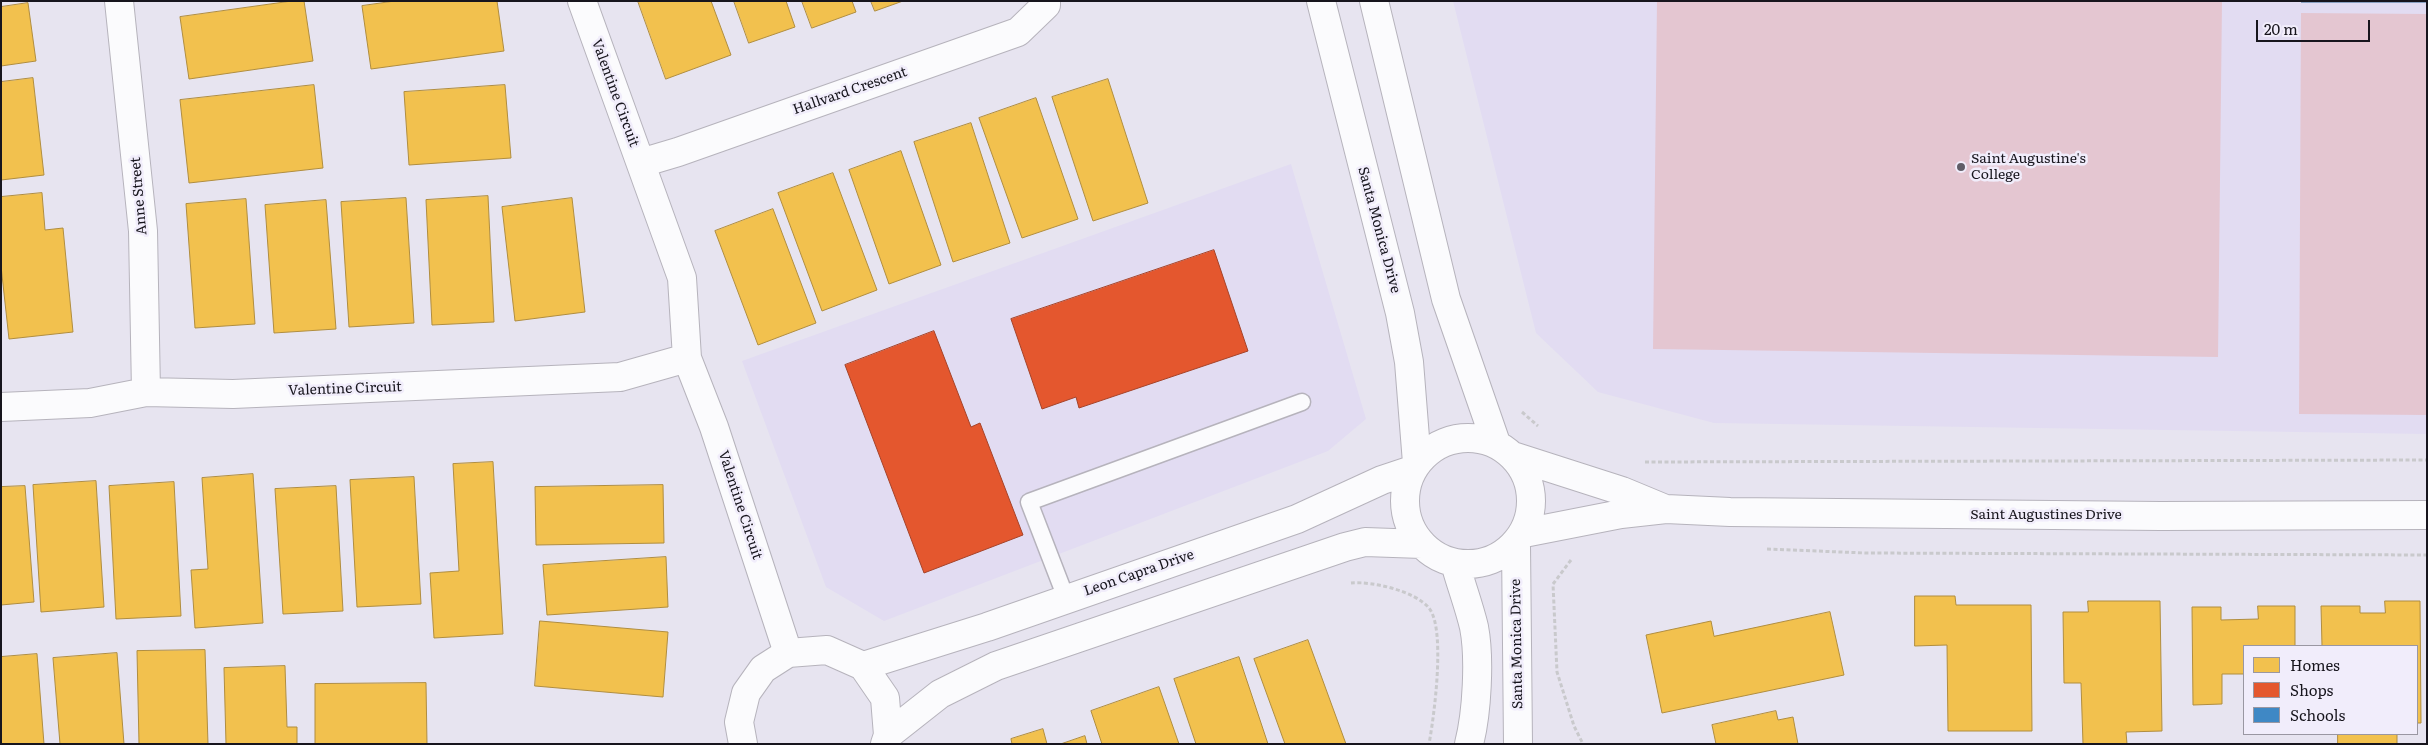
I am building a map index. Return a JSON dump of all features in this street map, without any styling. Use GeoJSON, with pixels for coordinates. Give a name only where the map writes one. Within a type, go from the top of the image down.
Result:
{"type":"FeatureCollection","features":[{"type":"Feature","properties":{"kind":"street","name":"Anne Street"},"geometry":{"type":"LineString","coordinates":[[119,1],[143,230],[146,392]]}},
{"type":"Feature","properties":{"kind":"street","name":"Valentine Circuit"},"geometry":{"type":"LineString","coordinates":[[582,1],[682,278],[687,358],[714,427],[788,653]]}},
{"type":"Feature","properties":{"kind":"street","name":"Hallvard Crescent"},"geometry":{"type":"LineString","coordinates":[[641,162],[678,152],[1018,32],[1046,5],[1046,1]]}},
{"type":"Feature","properties":{"kind":"street","name":"Santa Monica Drive"},"geometry":{"type":"LineString","coordinates":[[1321,1],[1400,313],[1409,362],[1415,466]]}},
{"type":"Feature","properties":{"kind":"street"},"geometry":{"type":"LineString","coordinates":[[1374,1],[1446,299],[1505,450],[1526,474],[1532,494],[1531,511],[1520,539],[1494,559],[1475,564],[1455,563],[1437,557],[1422,544],[1410,528],[1405,509],[1406,488],[1415,466],[1432,448],[1453,439],[1474,437],[1505,450]]}},
{"type":"Feature","properties":{"kind":"street","name":"Valentine Circuit"},"geometry":{"type":"LineString","coordinates":[[1,407],[90,403],[146,392],[233,394],[620,377],[687,358]]}},
{"type":"Feature","properties":{"kind":"street","name":"Saint Augustines Drive"},"geometry":{"type":"LineString","coordinates":[[1505,450],[1622,491],[1666,509]]}},
{"type":"Feature","properties":{"kind":"street","name":"Leon Capra Drive"},"geometry":{"type":"LineString","coordinates":[[862,666],[979,630],[1066,598],[1297,519],[1415,466]]}},
{"type":"Feature","properties":{"kind":"street","name":"Saint Augustines Drive"},"geometry":{"type":"LineString","coordinates":[[1520,539],[1621,514],[1666,509],[1730,512],[2152,516],[2427,515]]}},
{"type":"Feature","properties":{"kind":"street","name":"Santa Monica Drive"},"geometry":{"type":"LineString","coordinates":[[1518,744],[1520,539]]}},
{"type":"Feature","properties":{"kind":"street"},"geometry":{"type":"LineString","coordinates":[[886,740],[940,694],[996,666],[1345,547],[1365,542],[1388,541],[1422,544]]}},
{"type":"Feature","properties":{"kind":"street"},"geometry":{"type":"LineString","coordinates":[[1455,563],[1474,629],[1476,680],[1473,727],[1469,744]]}},
{"type":"Feature","properties":{"kind":"street"},"geometry":{"type":"LineString","coordinates":[[743,744],[739,722],[746,693],[763,669],[788,653],[827,650],[862,666],[885,698],[886,740]]}},
{"type":"Feature","properties":{"kind":"lane"},"geometry":{"type":"LineString","coordinates":[[1066,598],[1030,502],[1302,402]]}},
{"type":"Feature","properties":{"kind":"path"},"geometry":{"type":"LineString","coordinates":[[1517,408],[1540,427]]}},
{"type":"Feature","properties":{"kind":"path"},"geometry":{"type":"LineString","coordinates":[[1640,462],[2427,460]]}},
{"type":"Feature","properties":{"kind":"path"},"geometry":{"type":"LineString","coordinates":[[1758,548],[1865,553],[2427,555]]}},
{"type":"Feature","properties":{"kind":"path"},"geometry":{"type":"LineString","coordinates":[[1573,557],[1565,565],[1554,584],[1554,631],[1557,672],[1574,726],[1583,744]]}},
{"type":"Feature","properties":{"kind":"path"},"geometry":{"type":"LineString","coordinates":[[1348,584],[1356,582],[1389,587],[1415,597],[1430,609],[1436,628],[1439,653],[1429,744]]}},
{"type":"Feature","properties":{"kind":"shaded area","name":"Saint Augustine's College"},"geometry":{"type":"Polygon","coordinates":[[[1453,1],[2427,1],[2427,434],[1714,423],[1598,392],[1536,333],[1453,1]]]}},
{"type":"Feature","properties":{"kind":"shaded area"},"geometry":{"type":"Polygon","coordinates":[[[1657,1],[2222,1],[2218,357],[1653,349],[1657,1]]]}},
{"type":"Feature","properties":{"kind":"shaded area"},"geometry":{"type":"Polygon","coordinates":[[[2301,13],[2427,14],[2427,415],[2299,414],[2301,13]]]}},
{"type":"Feature","properties":{"kind":"shaded area"},"geometry":{"type":"Polygon","coordinates":[[[1291,164],[1366,419],[1328,451],[884,621],[826,587],[742,361],[1291,164]]]}},
{"type":"Feature","properties":{"kind":"building: Homes"},"geometry":{"type":"Polygon","coordinates":[[[292,1],[304,1],[313,61],[189,79],[180,17],[292,1]]]}},
{"type":"Feature","properties":{"kind":"building: Homes"},"geometry":{"type":"Polygon","coordinates":[[[395,1],[497,1],[504,51],[371,69],[362,6],[395,1]]]}},
{"type":"Feature","properties":{"kind":"building: Homes"},"geometry":{"type":"Polygon","coordinates":[[[638,1],[711,1],[731,55],[666,79],[638,1]]]}},
{"type":"Feature","properties":{"kind":"building: Homes"},"geometry":{"type":"Polygon","coordinates":[[[734,1],[786,1],[795,27],[749,43],[734,1]]]}},
{"type":"Feature","properties":{"kind":"building: Homes"},"geometry":{"type":"Polygon","coordinates":[[[802,1],[852,1],[856,12],[812,28],[802,1]]]}},
{"type":"Feature","properties":{"kind":"building: Homes"},"geometry":{"type":"Polygon","coordinates":[[[871,1],[903,1],[875,11],[871,1]]]}},
{"type":"Feature","properties":{"kind":"building: Homes"},"geometry":{"type":"Polygon","coordinates":[[[28,3],[36,61],[1,66],[1,7],[28,3]]]}},
{"type":"Feature","properties":{"kind":"building: Homes"},"geometry":{"type":"Polygon","coordinates":[[[33,78],[44,175],[1,180],[1,82],[33,78]]]}},
{"type":"Feature","properties":{"kind":"building: Homes"},"geometry":{"type":"Polygon","coordinates":[[[1108,79],[1148,203],[1093,221],[1052,97],[1108,79]]]}},
{"type":"Feature","properties":{"kind":"building: Homes"},"geometry":{"type":"Polygon","coordinates":[[[314,85],[323,168],[189,183],[180,100],[314,85]]]}},
{"type":"Feature","properties":{"kind":"building: Homes"},"geometry":{"type":"Polygon","coordinates":[[[505,85],[511,158],[409,165],[404,92],[505,85]]]}},
{"type":"Feature","properties":{"kind":"building: Homes"},"geometry":{"type":"Polygon","coordinates":[[[1036,98],[1078,219],[1022,238],[979,118],[1036,98]]]}},
{"type":"Feature","properties":{"kind":"building: Homes"},"geometry":{"type":"Polygon","coordinates":[[[971,123],[1010,243],[953,262],[914,142],[971,123]]]}},
{"type":"Feature","properties":{"kind":"building: Homes"},"geometry":{"type":"Polygon","coordinates":[[[901,151],[941,265],[889,284],[849,170],[901,151]]]}},
{"type":"Feature","properties":{"kind":"building: Homes"},"geometry":{"type":"Polygon","coordinates":[[[833,173],[877,290],[822,311],[778,193],[833,173]]]}},
{"type":"Feature","properties":{"kind":"building: Homes"},"geometry":{"type":"Polygon","coordinates":[[[42,193],[45,230],[63,228],[73,332],[9,339],[1,266],[1,197],[42,193]]]}},
{"type":"Feature","properties":{"kind":"building: Homes"},"geometry":{"type":"Polygon","coordinates":[[[488,196],[494,322],[432,325],[426,200],[488,196]]]}},
{"type":"Feature","properties":{"kind":"building: Homes"},"geometry":{"type":"Polygon","coordinates":[[[406,198],[414,323],[349,327],[341,202],[406,198]]]}},
{"type":"Feature","properties":{"kind":"building: Homes"},"geometry":{"type":"Polygon","coordinates":[[[572,198],[585,312],[515,321],[502,207],[572,198]]]}},
{"type":"Feature","properties":{"kind":"building: Homes"},"geometry":{"type":"Polygon","coordinates":[[[246,199],[255,324],[195,328],[186,204],[246,199]]]}},
{"type":"Feature","properties":{"kind":"building: Homes"},"geometry":{"type":"Polygon","coordinates":[[[326,200],[336,329],[274,333],[265,205],[326,200]]]}},
{"type":"Feature","properties":{"kind":"building: Homes"},"geometry":{"type":"Polygon","coordinates":[[[773,209],[816,323],[758,345],[715,231],[773,209]]]}},
{"type":"Feature","properties":{"kind":"building: Homes"},"geometry":{"type":"Polygon","coordinates":[[[493,462],[503,634],[434,638],[430,573],[459,571],[453,464],[493,462]]]}},
{"type":"Feature","properties":{"kind":"building: Homes"},"geometry":{"type":"Polygon","coordinates":[[[253,474],[263,623],[195,628],[191,570],[208,569],[202,478],[253,474]]]}},
{"type":"Feature","properties":{"kind":"building: Homes"},"geometry":{"type":"Polygon","coordinates":[[[414,477],[421,604],[357,607],[350,480],[414,477]]]}},
{"type":"Feature","properties":{"kind":"building: Homes"},"geometry":{"type":"Polygon","coordinates":[[[96,481],[104,607],[41,612],[33,485],[96,481]]]}},
{"type":"Feature","properties":{"kind":"building: Homes"},"geometry":{"type":"Polygon","coordinates":[[[174,482],[181,616],[116,619],[109,486],[174,482]]]}},
{"type":"Feature","properties":{"kind":"building: Homes"},"geometry":{"type":"Polygon","coordinates":[[[663,485],[664,543],[536,545],[535,487],[663,485]]]}},
{"type":"Feature","properties":{"kind":"building: Homes"},"geometry":{"type":"Polygon","coordinates":[[[25,486],[34,602],[1,605],[1,487],[25,486]]]}},
{"type":"Feature","properties":{"kind":"building: Homes"},"geometry":{"type":"Polygon","coordinates":[[[336,486],[343,611],[283,614],[275,489],[336,486]]]}},
{"type":"Feature","properties":{"kind":"building: Homes"},"geometry":{"type":"Polygon","coordinates":[[[666,557],[668,607],[547,615],[543,565],[666,557]]]}},
{"type":"Feature","properties":{"kind":"building: Homes"},"geometry":{"type":"Polygon","coordinates":[[[1915,596],[1955,596],[1956,605],[2031,605],[2032,731],[1948,731],[1947,645],[1915,646],[1915,596]]]}},
{"type":"Feature","properties":{"kind":"building: Homes"},"geometry":{"type":"Polygon","coordinates":[[[2088,601],[2160,601],[2162,731],[2126,732],[2127,744],[2083,744],[2081,683],[2064,683],[2063,612],[2088,612],[2088,601]]]}},
{"type":"Feature","properties":{"kind":"building: Homes"},"geometry":{"type":"Polygon","coordinates":[[[2385,601],[2420,601],[2421,723],[2418,723],[2418,645],[2322,645],[2321,606],[2360,606],[2360,613],[2385,613],[2385,601]]]}},
{"type":"Feature","properties":{"kind":"building: Homes"},"geometry":{"type":"Polygon","coordinates":[[[2258,606],[2295,606],[2295,645],[2243,645],[2243,674],[2222,674],[2222,704],[2193,705],[2192,607],[2221,607],[2221,620],[2258,619],[2258,606]]]}},
{"type":"Feature","properties":{"kind":"building: Homes"},"geometry":{"type":"Polygon","coordinates":[[[1830,612],[1844,675],[1662,713],[1646,635],[1711,621],[1714,636],[1830,612]]]}},
{"type":"Feature","properties":{"kind":"building: Homes"},"geometry":{"type":"Polygon","coordinates":[[[540,621],[668,632],[663,697],[535,686],[540,621]]]}},
{"type":"Feature","properties":{"kind":"building: Homes"},"geometry":{"type":"Polygon","coordinates":[[[1308,640],[1346,744],[1285,744],[1254,659],[1308,640]]]}},
{"type":"Feature","properties":{"kind":"building: Homes"},"geometry":{"type":"Polygon","coordinates":[[[205,650],[208,744],[139,744],[137,651],[205,650]]]}},
{"type":"Feature","properties":{"kind":"building: Homes"},"geometry":{"type":"Polygon","coordinates":[[[117,653],[124,744],[60,744],[53,658],[117,653]]]}},
{"type":"Feature","properties":{"kind":"building: Homes"},"geometry":{"type":"Polygon","coordinates":[[[37,654],[44,744],[1,744],[1,657],[37,654]]]}},
{"type":"Feature","properties":{"kind":"building: Homes"},"geometry":{"type":"Polygon","coordinates":[[[1239,657],[1268,744],[1196,744],[1174,679],[1239,657]]]}},
{"type":"Feature","properties":{"kind":"building: Homes"},"geometry":{"type":"Polygon","coordinates":[[[285,666],[287,727],[297,727],[297,744],[226,744],[224,668],[285,666]]]}},
{"type":"Feature","properties":{"kind":"building: Homes"},"geometry":{"type":"Polygon","coordinates":[[[426,683],[427,744],[315,744],[315,684],[426,683]]]}},
{"type":"Feature","properties":{"kind":"building: Homes"},"geometry":{"type":"Polygon","coordinates":[[[1159,687],[1179,744],[1102,744],[1091,711],[1159,687]]]}},
{"type":"Feature","properties":{"kind":"building: Homes"},"geometry":{"type":"Polygon","coordinates":[[[1776,711],[1778,720],[1793,717],[1798,744],[1716,744],[1712,725],[1776,711]]]}},
{"type":"Feature","properties":{"kind":"building: Homes"},"geometry":{"type":"Polygon","coordinates":[[[1043,729],[1047,744],[1012,744],[1011,739],[1043,729]]]}},
{"type":"Feature","properties":{"kind":"building: Homes"},"geometry":{"type":"Polygon","coordinates":[[[2338,735],[2397,735],[2397,744],[2338,744],[2338,735]]]}},
{"type":"Feature","properties":{"kind":"building: Homes"},"geometry":{"type":"Polygon","coordinates":[[[1085,736],[1087,744],[1061,744],[1085,736]]]}},
{"type":"Feature","properties":{"kind":"building: Shops"},"geometry":{"type":"Polygon","coordinates":[[[1214,250],[1248,351],[1079,408],[1076,397],[1042,409],[1011,319],[1214,250]]]}},
{"type":"Feature","properties":{"kind":"building: Shops"},"geometry":{"type":"Polygon","coordinates":[[[934,331],[971,427],[980,423],[1023,535],[924,573],[845,365],[934,331]]]}},
{"type":"Feature","properties":{"kind":"building: Schools"},"geometry":{"type":"Polygon","coordinates":[[[2301,1],[2427,2],[2301,2],[2301,1]]]}},
{"type":"Feature","properties":{"kind":"place","name":"Saint Augustine's College"},"geometry":{"type":"Point","coordinates":[1961,167]}}]}
